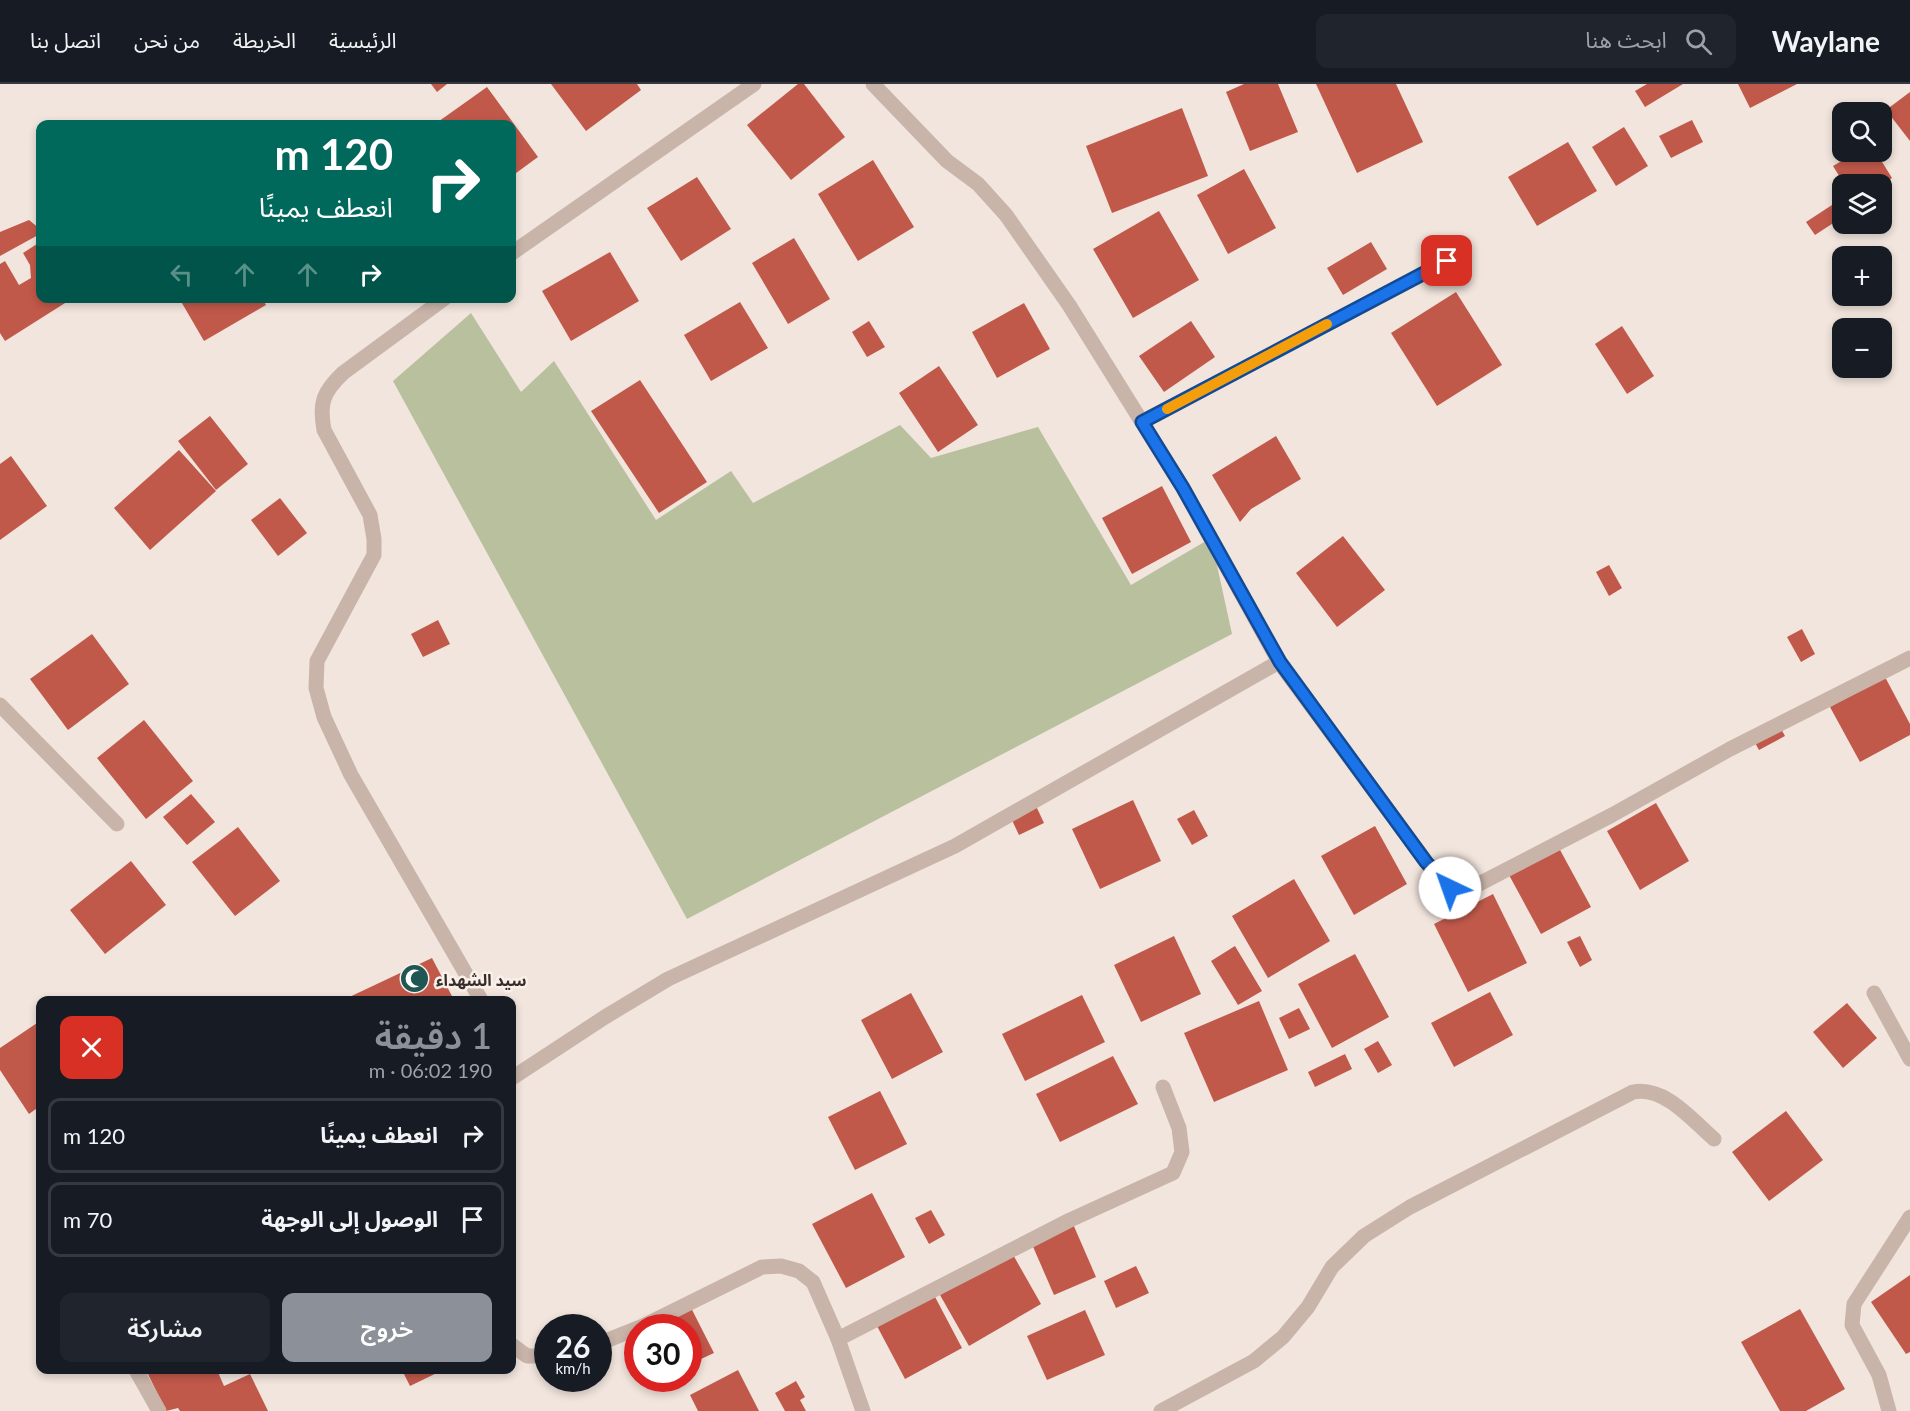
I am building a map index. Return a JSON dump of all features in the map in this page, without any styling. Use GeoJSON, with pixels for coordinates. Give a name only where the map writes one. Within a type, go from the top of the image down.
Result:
{"type":"FeatureCollection","features":[{"type":"Feature","properties":{"kind":"street"},"geometry":{"type":"LineString","coordinates":[[516,250],[754,84]]}},
{"type":"Feature","properties":{"kind":"street"},"geometry":{"type":"LineString","coordinates":[[873,84],[947,161],[978,184],[1006,215],[1069,305],[1183,488],[1280,662],[1438,878],[1450,888],[1461,891],[1479,884],[1612,815],[1730,749],[1910,658]]}},
{"type":"Feature","properties":{"kind":"street"},"geometry":{"type":"LineString","coordinates":[[1142,422],[1447,261]]}},
{"type":"Feature","properties":{"kind":"street"},"geometry":{"type":"LineString","coordinates":[[438,303],[343,373],[330,385],[323,399],[321,415],[324,430],[370,515],[374,555],[317,661],[316,688],[324,717],[351,776],[479,996]]}},
{"type":"Feature","properties":{"kind":"street"},"geometry":{"type":"LineString","coordinates":[[516,1070],[668,979],[955,846],[1280,662]]}},
{"type":"Feature","properties":{"kind":"street"},"geometry":{"type":"LineString","coordinates":[[0,705],[117,824]]}},
{"type":"Feature","properties":{"kind":"street"},"geometry":{"type":"LineString","coordinates":[[1874,993],[1910,1059]]}},
{"type":"Feature","properties":{"kind":"street"},"geometry":{"type":"LineString","coordinates":[[838,1339],[1070,1220],[1173,1173],[1182,1152],[1179,1128],[1163,1087]]}},
{"type":"Feature","properties":{"kind":"street"},"geometry":{"type":"LineString","coordinates":[[1161,1411],[1254,1361],[1283,1337],[1308,1306],[1332,1267],[1364,1236],[1410,1207],[1633,1092],[1642,1090],[1653,1092],[1676,1106],[1714,1139]]}},
{"type":"Feature","properties":{"kind":"street"},"geometry":{"type":"LineString","coordinates":[[1889,1411],[1879,1375],[1852,1325],[1854,1304],[1910,1217]]}},
{"type":"Feature","properties":{"kind":"street"},"geometry":{"type":"LineString","coordinates":[[666,1314],[762,1267],[781,1266],[799,1271],[813,1282],[838,1339],[863,1411]]}},
{"type":"Feature","properties":{"kind":"street"},"geometry":{"type":"LineString","coordinates":[[516,1347],[527,1356],[534,1356]]}},
{"type":"Feature","properties":{"kind":"street"},"geometry":{"type":"LineString","coordinates":[[138,1374],[159,1411]]}},
{"type":"Feature","properties":{"kind":"green space"},"geometry":{"type":"Polygon","coordinates":[[[471,313],[521,392],[554,361],[656,520],[731,471],[753,503],[900,425],[931,458],[1038,427],[1131,585],[1211,538],[1232,634],[687,919],[393,381],[471,313]]]}},
{"type":"Feature","properties":{"kind":"building"},"geometry":{"type":"Polygon","coordinates":[[[431,84],[447,84],[437,92],[431,84]]]}},
{"type":"Feature","properties":{"kind":"building"},"geometry":{"type":"Polygon","coordinates":[[[551,84],[637,84],[641,90],[586,131],[551,84]]]}},
{"type":"Feature","properties":{"kind":"building"},"geometry":{"type":"Polygon","coordinates":[[[798,84],[804,84],[845,137],[791,180],[747,125],[798,84]]]}},
{"type":"Feature","properties":{"kind":"building"},"geometry":{"type":"Polygon","coordinates":[[[1244,84],[1278,84],[1298,132],[1250,151],[1226,92],[1244,84]]]}},
{"type":"Feature","properties":{"kind":"building"},"geometry":{"type":"Polygon","coordinates":[[[1316,84],[1396,84],[1423,142],[1357,173],[1316,84]]]}},
{"type":"Feature","properties":{"kind":"building"},"geometry":{"type":"Polygon","coordinates":[[[1647,84],[1683,84],[1645,107],[1635,91],[1647,84]]]}},
{"type":"Feature","properties":{"kind":"building"},"geometry":{"type":"Polygon","coordinates":[[[1738,84],[1797,84],[1750,108],[1738,84]]]}},
{"type":"Feature","properties":{"kind":"building"},"geometry":{"type":"Polygon","coordinates":[[[487,87],[511,120],[441,120],[487,87]]]}},
{"type":"Feature","properties":{"kind":"building"},"geometry":{"type":"Polygon","coordinates":[[[1910,92],[1910,141],[1892,118],[1892,106],[1910,92]]]}},
{"type":"Feature","properties":{"kind":"building"},"geometry":{"type":"Polygon","coordinates":[[[1182,108],[1208,176],[1112,213],[1086,146],[1182,108]]]}},
{"type":"Feature","properties":{"kind":"building"},"geometry":{"type":"Polygon","coordinates":[[[1692,120],[1703,142],[1671,158],[1659,136],[1692,120]]]}},
{"type":"Feature","properties":{"kind":"building"},"geometry":{"type":"Polygon","coordinates":[[[516,127],[538,157],[516,173],[516,127]]]}},
{"type":"Feature","properties":{"kind":"building"},"geometry":{"type":"Polygon","coordinates":[[[1624,127],[1648,166],[1616,186],[1592,147],[1624,127]]]}},
{"type":"Feature","properties":{"kind":"building"},"geometry":{"type":"Polygon","coordinates":[[[1568,142],[1597,191],[1537,226],[1508,177],[1568,142]]]}},
{"type":"Feature","properties":{"kind":"building"},"geometry":{"type":"Polygon","coordinates":[[[873,160],[914,227],[858,261],[818,194],[873,160]]]}},
{"type":"Feature","properties":{"kind":"building"},"geometry":{"type":"Polygon","coordinates":[[[1840,162],[1882,162],[1890,174],[1838,174],[1833,166],[1840,162]]]}},
{"type":"Feature","properties":{"kind":"building"},"geometry":{"type":"Polygon","coordinates":[[[1244,169],[1276,228],[1228,254],[1197,195],[1244,169]]]}},
{"type":"Feature","properties":{"kind":"building"},"geometry":{"type":"Polygon","coordinates":[[[697,177],[731,229],[681,261],[647,208],[697,177]]]}},
{"type":"Feature","properties":{"kind":"building"},"geometry":{"type":"Polygon","coordinates":[[[1832,205],[1832,224],[1815,235],[1806,222],[1832,205]]]}},
{"type":"Feature","properties":{"kind":"building"},"geometry":{"type":"Polygon","coordinates":[[[1159,211],[1199,280],[1133,318],[1093,249],[1159,211]]]}},
{"type":"Feature","properties":{"kind":"building"},"geometry":{"type":"Polygon","coordinates":[[[29,220],[36,226],[36,236],[0,256],[0,232],[29,220]]]}},
{"type":"Feature","properties":{"kind":"building"},"geometry":{"type":"Polygon","coordinates":[[[794,238],[830,299],[788,324],[752,263],[794,238]]]}},
{"type":"Feature","properties":{"kind":"building"},"geometry":{"type":"Polygon","coordinates":[[[1371,242],[1387,269],[1343,295],[1327,268],[1371,242]]]}},
{"type":"Feature","properties":{"kind":"building"},"geometry":{"type":"Polygon","coordinates":[[[36,245],[36,303],[65,303],[5,341],[0,333],[0,264],[5,261],[19,285],[31,278],[30,265],[23,253],[36,245]]]}},
{"type":"Feature","properties":{"kind":"building"},"geometry":{"type":"Polygon","coordinates":[[[610,252],[639,301],[571,341],[542,291],[610,252]]]}},
{"type":"Feature","properties":{"kind":"building"},"geometry":{"type":"Polygon","coordinates":[[[1456,292],[1502,365],[1437,406],[1391,333],[1456,292]]]}},
{"type":"Feature","properties":{"kind":"building"},"geometry":{"type":"Polygon","coordinates":[[[740,302],[768,348],[711,381],[684,335],[740,302]]]}},
{"type":"Feature","properties":{"kind":"building"},"geometry":{"type":"Polygon","coordinates":[[[182,303],[265,303],[266,305],[204,341],[182,303]]]}},
{"type":"Feature","properties":{"kind":"building"},"geometry":{"type":"Polygon","coordinates":[[[1024,303],[1050,349],[997,378],[972,332],[1024,303]]]}},
{"type":"Feature","properties":{"kind":"building"},"geometry":{"type":"Polygon","coordinates":[[[869,321],[885,347],[867,357],[852,332],[869,321]]]}},
{"type":"Feature","properties":{"kind":"building"},"geometry":{"type":"Polygon","coordinates":[[[1191,321],[1215,357],[1164,392],[1139,356],[1191,321]]]}},
{"type":"Feature","properties":{"kind":"building"},"geometry":{"type":"Polygon","coordinates":[[[1622,326],[1654,376],[1627,394],[1595,344],[1622,326]]]}},
{"type":"Feature","properties":{"kind":"building"},"geometry":{"type":"Polygon","coordinates":[[[939,366],[978,425],[938,452],[899,393],[939,366]]]}},
{"type":"Feature","properties":{"kind":"building"},"geometry":{"type":"Polygon","coordinates":[[[640,380],[707,482],[659,513],[591,411],[640,380]]]}},
{"type":"Feature","properties":{"kind":"building"},"geometry":{"type":"Polygon","coordinates":[[[210,416],[248,464],[216,490],[178,441],[210,416]]]}},
{"type":"Feature","properties":{"kind":"building"},"geometry":{"type":"Polygon","coordinates":[[[1276,436],[1301,479],[1251,509],[1240,522],[1212,475],[1276,436]]]}},
{"type":"Feature","properties":{"kind":"building"},"geometry":{"type":"Polygon","coordinates":[[[179,450],[216,491],[150,550],[114,508],[179,450]]]}},
{"type":"Feature","properties":{"kind":"building"},"geometry":{"type":"Polygon","coordinates":[[[11,456],[47,506],[0,540],[0,464],[11,456]]]}},
{"type":"Feature","properties":{"kind":"building"},"geometry":{"type":"Polygon","coordinates":[[[1162,486],[1191,542],[1132,574],[1102,518],[1162,486]]]}},
{"type":"Feature","properties":{"kind":"building"},"geometry":{"type":"Polygon","coordinates":[[[280,498],[307,533],[278,556],[251,520],[280,498]]]}},
{"type":"Feature","properties":{"kind":"building"},"geometry":{"type":"Polygon","coordinates":[[[1343,536],[1385,590],[1337,627],[1296,573],[1343,536]]]}},
{"type":"Feature","properties":{"kind":"building"},"geometry":{"type":"Polygon","coordinates":[[[1609,565],[1622,588],[1609,596],[1596,572],[1609,565]]]}},
{"type":"Feature","properties":{"kind":"building"},"geometry":{"type":"Polygon","coordinates":[[[438,620],[450,644],[423,657],[411,634],[438,620]]]}},
{"type":"Feature","properties":{"kind":"building"},"geometry":{"type":"Polygon","coordinates":[[[1802,629],[1815,654],[1801,662],[1787,637],[1802,629]]]}},
{"type":"Feature","properties":{"kind":"building"},"geometry":{"type":"Polygon","coordinates":[[[92,634],[129,684],[68,730],[30,679],[92,634]]]}},
{"type":"Feature","properties":{"kind":"building"},"geometry":{"type":"Polygon","coordinates":[[[1885,677],[1910,724],[1910,735],[1860,762],[1830,707],[1885,677]]]}},
{"type":"Feature","properties":{"kind":"building"},"geometry":{"type":"Polygon","coordinates":[[[144,720],[193,781],[146,819],[97,758],[144,720]]]}},
{"type":"Feature","properties":{"kind":"building"},"geometry":{"type":"Polygon","coordinates":[[[1780,727],[1785,736],[1759,750],[1754,741],[1780,727]]]}},
{"type":"Feature","properties":{"kind":"building"},"geometry":{"type":"Polygon","coordinates":[[[191,794],[215,822],[187,845],[163,817],[191,794]]]}},
{"type":"Feature","properties":{"kind":"building"},"geometry":{"type":"Polygon","coordinates":[[[1133,800],[1161,861],[1100,889],[1072,829],[1133,800]]]}},
{"type":"Feature","properties":{"kind":"building"},"geometry":{"type":"Polygon","coordinates":[[[1656,803],[1689,861],[1640,890],[1607,831],[1656,803]]]}},
{"type":"Feature","properties":{"kind":"building"},"geometry":{"type":"Polygon","coordinates":[[[1036,806],[1044,823],[1019,835],[1011,818],[1036,806]]]}},
{"type":"Feature","properties":{"kind":"building"},"geometry":{"type":"Polygon","coordinates":[[[1194,810],[1208,836],[1192,845],[1177,819],[1194,810]]]}},
{"type":"Feature","properties":{"kind":"building"},"geometry":{"type":"Polygon","coordinates":[[[1375,826],[1407,884],[1354,915],[1321,856],[1375,826]]]}},
{"type":"Feature","properties":{"kind":"building"},"geometry":{"type":"Polygon","coordinates":[[[238,827],[280,881],[235,916],[192,862],[238,827]]]}},
{"type":"Feature","properties":{"kind":"building"},"geometry":{"type":"Polygon","coordinates":[[[1559,848],[1591,907],[1541,934],[1509,875],[1559,848]]]}},
{"type":"Feature","properties":{"kind":"building"},"geometry":{"type":"Polygon","coordinates":[[[131,861],[166,905],[105,954],[70,910],[131,861]]]}},
{"type":"Feature","properties":{"kind":"building"},"geometry":{"type":"Polygon","coordinates":[[[1294,879],[1330,941],[1268,978],[1232,916],[1294,879]]]}},
{"type":"Feature","properties":{"kind":"building"},"geometry":{"type":"Polygon","coordinates":[[[1493,894],[1527,963],[1468,992],[1434,924],[1493,894]]]}},
{"type":"Feature","properties":{"kind":"building"},"geometry":{"type":"Polygon","coordinates":[[[1174,936],[1201,994],[1141,1022],[1114,965],[1174,936]]]}},
{"type":"Feature","properties":{"kind":"building"},"geometry":{"type":"Polygon","coordinates":[[[1580,936],[1592,960],[1580,967],[1567,942],[1580,936]]]}},
{"type":"Feature","properties":{"kind":"building"},"geometry":{"type":"Polygon","coordinates":[[[1235,946],[1262,991],[1238,1005],[1211,961],[1235,946]]]}},
{"type":"Feature","properties":{"kind":"building"},"geometry":{"type":"Polygon","coordinates":[[[1355,954],[1389,1017],[1332,1048],[1298,984],[1355,954]]]}},
{"type":"Feature","properties":{"kind":"building","name":"سيد الشهداء"},"geometry":{"type":"Polygon","coordinates":[[[432,958],[452,996],[351,996],[432,958]]]}},
{"type":"Feature","properties":{"kind":"building"},"geometry":{"type":"Polygon","coordinates":[[[1490,992],[1513,1035],[1454,1067],[1431,1023],[1490,992]]]}},
{"type":"Feature","properties":{"kind":"building"},"geometry":{"type":"Polygon","coordinates":[[[911,993],[943,1052],[892,1079],[861,1020],[911,993]]]}},
{"type":"Feature","properties":{"kind":"building"},"geometry":{"type":"Polygon","coordinates":[[[1082,995],[1105,1042],[1025,1081],[1002,1034],[1082,995]]]}},
{"type":"Feature","properties":{"kind":"building"},"geometry":{"type":"Polygon","coordinates":[[[1259,1001],[1288,1070],[1214,1102],[1184,1033],[1259,1001]]]}},
{"type":"Feature","properties":{"kind":"building"},"geometry":{"type":"Polygon","coordinates":[[[1847,1003],[1877,1038],[1843,1068],[1813,1032],[1847,1003]]]}},
{"type":"Feature","properties":{"kind":"building"},"geometry":{"type":"Polygon","coordinates":[[[1299,1008],[1310,1029],[1289,1039],[1279,1018],[1299,1008]]]}},
{"type":"Feature","properties":{"kind":"building"},"geometry":{"type":"Polygon","coordinates":[[[36,1024],[36,1109],[29,1114],[0,1070],[0,1048],[36,1024]]]}},
{"type":"Feature","properties":{"kind":"building"},"geometry":{"type":"Polygon","coordinates":[[[1378,1041],[1392,1065],[1378,1073],[1364,1049],[1378,1041]]]}},
{"type":"Feature","properties":{"kind":"building"},"geometry":{"type":"Polygon","coordinates":[[[1345,1054],[1352,1069],[1315,1087],[1308,1072],[1345,1054]]]}},
{"type":"Feature","properties":{"kind":"building"},"geometry":{"type":"Polygon","coordinates":[[[1113,1056],[1138,1104],[1060,1142],[1036,1094],[1113,1056]]]}},
{"type":"Feature","properties":{"kind":"building"},"geometry":{"type":"Polygon","coordinates":[[[880,1091],[907,1144],[855,1170],[828,1117],[880,1091]]]}},
{"type":"Feature","properties":{"kind":"building"},"geometry":{"type":"Polygon","coordinates":[[[1786,1111],[1823,1160],[1769,1201],[1732,1152],[1786,1111]]]}},
{"type":"Feature","properties":{"kind":"building"},"geometry":{"type":"Polygon","coordinates":[[[872,1193],[905,1257],[846,1288],[812,1224],[872,1193]]]}},
{"type":"Feature","properties":{"kind":"building"},"geometry":{"type":"Polygon","coordinates":[[[931,1210],[945,1235],[929,1244],[915,1218],[931,1210]]]}},
{"type":"Feature","properties":{"kind":"building"},"geometry":{"type":"Polygon","coordinates":[[[1073,1224],[1096,1277],[1054,1295],[1031,1242],[1073,1224]]]}},
{"type":"Feature","properties":{"kind":"building"},"geometry":{"type":"Polygon","coordinates":[[[1012,1253],[1041,1304],[969,1346],[940,1295],[1012,1253]]]}},
{"type":"Feature","properties":{"kind":"building"},"geometry":{"type":"Polygon","coordinates":[[[1136,1266],[1149,1293],[1116,1308],[1104,1281],[1136,1266]]]}},
{"type":"Feature","properties":{"kind":"building"},"geometry":{"type":"Polygon","coordinates":[[[1910,1275],[1910,1352],[1906,1354],[1871,1302],[1910,1275]]]}},
{"type":"Feature","properties":{"kind":"building"},"geometry":{"type":"Polygon","coordinates":[[[934,1295],[962,1348],[905,1379],[877,1326],[934,1295]]]}},
{"type":"Feature","properties":{"kind":"building"},"geometry":{"type":"Polygon","coordinates":[[[686,1298],[694,1314],[653,1314],[686,1298]]]}},
{"type":"Feature","properties":{"kind":"building"},"geometry":{"type":"Polygon","coordinates":[[[1800,1309],[1845,1389],[1806,1411],[1780,1411],[1741,1342],[1800,1309]]]}},
{"type":"Feature","properties":{"kind":"building"},"geometry":{"type":"Polygon","coordinates":[[[1085,1310],[1105,1355],[1047,1380],[1027,1336],[1085,1310]]]}},
{"type":"Feature","properties":{"kind":"building"},"geometry":{"type":"Polygon","coordinates":[[[702,1329],[714,1353],[702,1359],[702,1329]]]}},
{"type":"Feature","properties":{"kind":"building"},"geometry":{"type":"Polygon","coordinates":[[[738,1370],[759,1411],[698,1411],[690,1395],[702,1392],[702,1389],[738,1370]]]}},
{"type":"Feature","properties":{"kind":"building"},"geometry":{"type":"Polygon","coordinates":[[[148,1374],[219,1374],[224,1386],[250,1374],[268,1411],[180,1411],[178,1408],[166,1411],[148,1374]]]}},
{"type":"Feature","properties":{"kind":"building"},"geometry":{"type":"Polygon","coordinates":[[[404,1374],[435,1374],[410,1386],[404,1374]]]}},
{"type":"Feature","properties":{"kind":"building"},"geometry":{"type":"Polygon","coordinates":[[[796,1381],[805,1397],[800,1400],[806,1411],[785,1411],[775,1393],[796,1381]]]}},
{"type":"Feature","properties":{"kind":"slow traffic"},"geometry":{"type":"LineString","coordinates":[[1167,409],[1327,324]]}},
{"type":"Feature","properties":{"kind":"place","name":"سيد الشهداء"},"geometry":{"type":"Point","coordinates":[415,979]}},
{"type":"Feature","properties":{"kind":"route"},"geometry":{"type":"LineString","coordinates":[[1447,261],[1142,422],[1183,488],[1280,662],[1438,878],[1450,888]]}}]}
